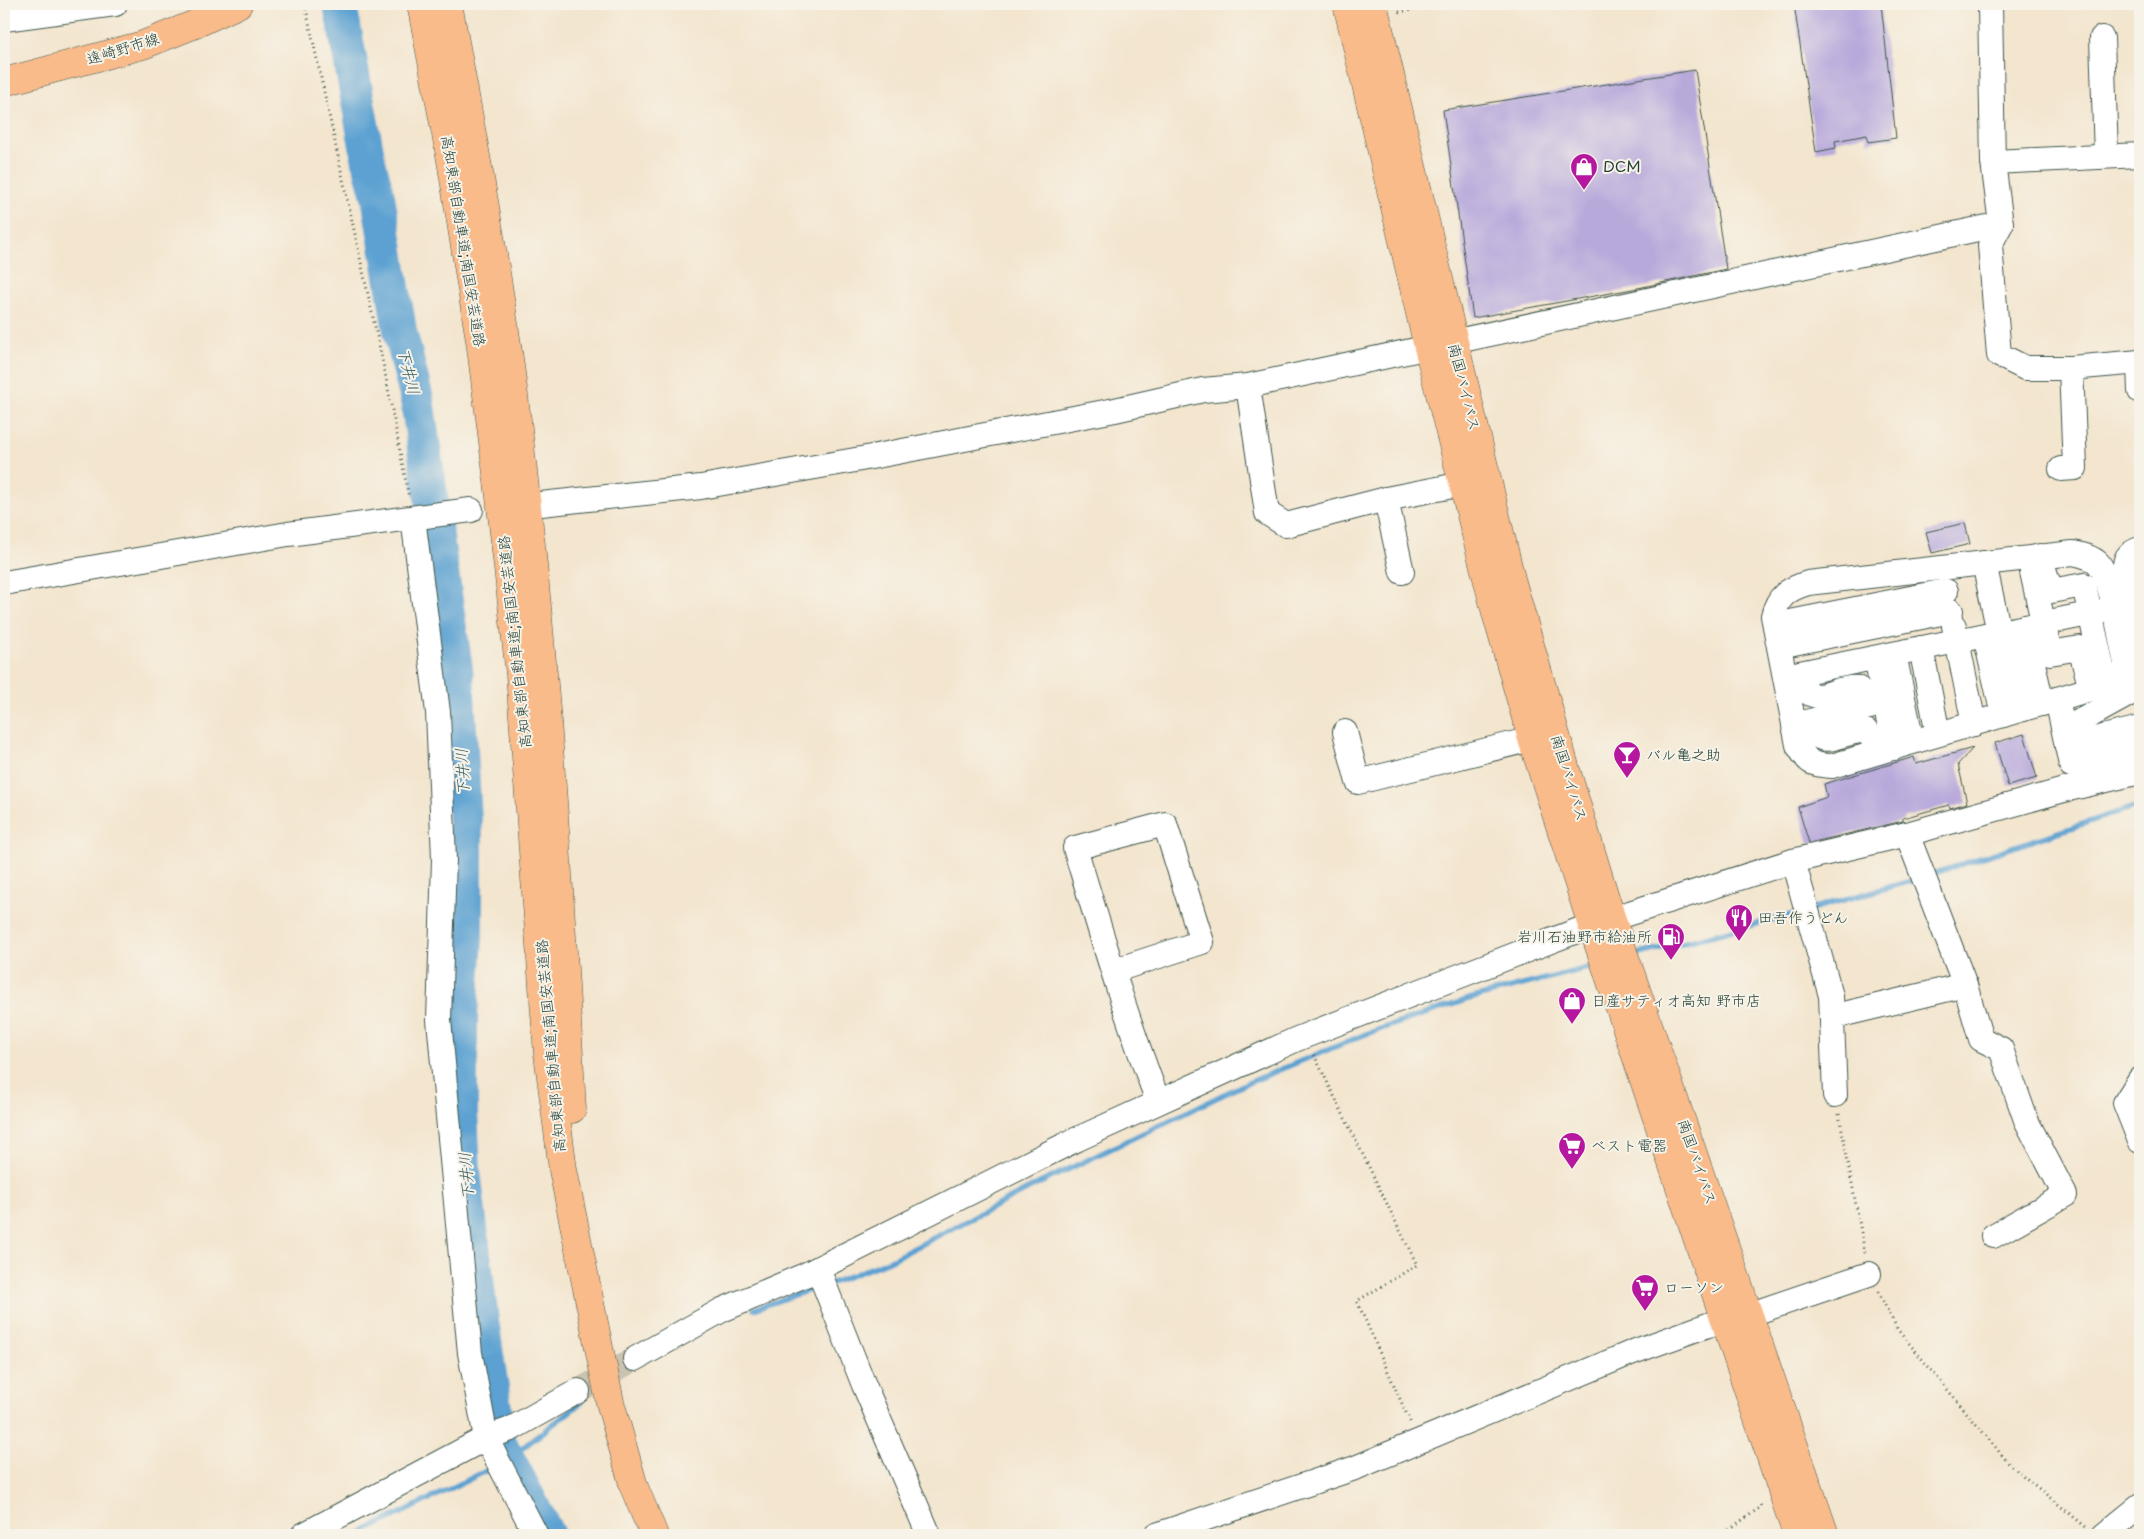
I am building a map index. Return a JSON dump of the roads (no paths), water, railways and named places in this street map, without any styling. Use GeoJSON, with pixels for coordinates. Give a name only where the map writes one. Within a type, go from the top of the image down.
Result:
{"type":"FeatureCollection","features":[{"type":"Feature","properties":{"kind":"main road","name":"遠崎野市線"},"geometry":{"type":"LineString","coordinates":[[4,82],[143,45],[193,26],[238,4]]}},
{"type":"Feature","properties":{"kind":"main road","name":"高知東部自動車道;南国安芸道路"},"geometry":{"type":"LineString","coordinates":[[421,4],[451,160],[482,350],[520,675],[548,1054],[563,1170],[584,1284],[610,1402],[634,1487],[654,1535]]}},
{"type":"Feature","properties":{"kind":"main road","name":"高知東部自動車道;南国安芸道路"},"geometry":{"type":"LineString","coordinates":[[448,4],[486,211],[513,394],[533,568],[550,753],[584,1284]]}},
{"type":"Feature","properties":{"kind":"main road","name":"南国バイパス"},"geometry":{"type":"LineString","coordinates":[[1347,4],[1441,345],[1566,770],[1602,922],[1724,1321],[1792,1534]]}},
{"type":"Feature","properties":{"kind":"main road","name":"南国バイパス"},"geometry":{"type":"LineString","coordinates":[[1374,10],[1441,345],[1463,484],[1496,612],[1532,739],[1751,1314],[1825,1535]]}},
{"type":"Feature","properties":{"kind":"street"},"geometry":{"type":"LineString","coordinates":[[4,19],[115,4]]}},
{"type":"Feature","properties":{"kind":"street"},"geometry":{"type":"LineString","coordinates":[[1990,4],[1993,162],[2001,224],[1990,245],[1999,355],[2025,368],[2071,368],[2140,362],[2140,391]]}},
{"type":"Feature","properties":{"kind":"street"},"geometry":{"type":"LineString","coordinates":[[2102,38],[2106,156]]}},
{"type":"Feature","properties":{"kind":"street"},"geometry":{"type":"LineString","coordinates":[[1993,162],[2140,155]]}},
{"type":"Feature","properties":{"kind":"street"},"geometry":{"type":"LineString","coordinates":[[541,504],[701,487],[861,459],[1115,410],[1203,390],[1248,386],[2001,224]]}},
{"type":"Feature","properties":{"kind":"street"},"geometry":{"type":"LineString","coordinates":[[2061,469],[2075,468],[2071,368]]}},
{"type":"Feature","properties":{"kind":"street"},"geometry":{"type":"LineString","coordinates":[[1248,386],[1267,513],[1286,525],[1386,499],[1463,484]]}},
{"type":"Feature","properties":{"kind":"street"},"geometry":{"type":"LineString","coordinates":[[1386,499],[1402,572]]}},
{"type":"Feature","properties":{"kind":"street"},"geometry":{"type":"LineString","coordinates":[[4,583],[288,534],[471,510]]}},
{"type":"Feature","properties":{"kind":"street"},"geometry":{"type":"LineString","coordinates":[[413,518],[438,712],[444,859],[439,1020],[470,1353],[486,1438],[536,1535]]}},
{"type":"Feature","properties":{"kind":"street"},"geometry":{"type":"LineString","coordinates":[[2139,638],[2132,574],[2126,560],[2132,552],[2140,549]]}},
{"type":"Feature","properties":{"kind":"street"},"geometry":{"type":"LineString","coordinates":[[2073,553],[2084,555],[2097,562],[2106,574],[2126,663],[2124,675],[2114,682],[2098,687],[1832,766],[1814,765],[1806,758],[1798,744],[1800,723],[1792,675],[1777,635],[1773,616],[1777,602],[1790,589],[1808,583],[2028,558],[2073,553]]}},
{"type":"Feature","properties":{"kind":"street"},"geometry":{"type":"LineString","coordinates":[[2028,558],[2050,591],[2084,585],[2090,614],[2098,687]]}},
{"type":"Feature","properties":{"kind":"street"},"geometry":{"type":"LineString","coordinates":[[2028,558],[2014,629],[2034,706],[2066,738],[2071,765],[2140,748]]}},
{"type":"Feature","properties":{"kind":"street"},"geometry":{"type":"LineString","coordinates":[[1984,563],[2014,629],[2034,706],[2064,790]]}},
{"type":"Feature","properties":{"kind":"street"},"geometry":{"type":"LineString","coordinates":[[1941,568],[1974,724]]}},
{"type":"Feature","properties":{"kind":"street"},"geometry":{"type":"LineString","coordinates":[[1777,635],[1948,601]]}},
{"type":"Feature","properties":{"kind":"street"},"geometry":{"type":"LineString","coordinates":[[1792,675],[2113,609]]}},
{"type":"Feature","properties":{"kind":"street"},"geometry":{"type":"LineString","coordinates":[[2014,629],[2050,653],[2080,648],[2098,687]]}},
{"type":"Feature","properties":{"kind":"street"},"geometry":{"type":"LineString","coordinates":[[1921,648],[1938,734]]}},
{"type":"Feature","properties":{"kind":"street"},"geometry":{"type":"LineString","coordinates":[[1877,705],[1885,656]]}},
{"type":"Feature","properties":{"kind":"street"},"geometry":{"type":"LineString","coordinates":[[1885,656],[1895,747]]}},
{"type":"Feature","properties":{"kind":"street"},"geometry":{"type":"LineString","coordinates":[[1792,675],[1814,696],[1825,697],[1848,687],[1858,688],[1877,705],[1895,747]]}},
{"type":"Feature","properties":{"kind":"street"},"geometry":{"type":"LineString","coordinates":[[2066,738],[2140,688]]}},
{"type":"Feature","properties":{"kind":"street"},"geometry":{"type":"LineString","coordinates":[[1800,723],[1877,705]]}},
{"type":"Feature","properties":{"kind":"street"},"geometry":{"type":"LineString","coordinates":[[2066,738],[2140,728]]}},
{"type":"Feature","properties":{"kind":"street"},"geometry":{"type":"LineString","coordinates":[[1345,732],[1358,782],[1532,739]]}},
{"type":"Feature","properties":{"kind":"street"},"geometry":{"type":"LineString","coordinates":[[635,1359],[722,1310],[818,1269],[1071,1142],[1305,1036],[1602,922],[1794,861],[1907,834],[2064,790],[2140,772]]}},
{"type":"Feature","properties":{"kind":"street"},"geometry":{"type":"LineString","coordinates":[[1113,971],[1202,942],[1165,824],[1076,848],[1113,971],[1135,1042],[1158,1101]]}},
{"type":"Feature","properties":{"kind":"street"},"geometry":{"type":"LineString","coordinates":[[1907,834],[1965,985],[1981,1039],[2001,1048],[2026,1120],[2065,1195],[1993,1236]]}},
{"type":"Feature","properties":{"kind":"street"},"geometry":{"type":"LineString","coordinates":[[1794,861],[1831,996],[1835,1095]]}},
{"type":"Feature","properties":{"kind":"street"},"geometry":{"type":"LineString","coordinates":[[1832,1017],[1965,985]]}},
{"type":"Feature","properties":{"kind":"street"},"geometry":{"type":"LineString","coordinates":[[2140,1079],[2125,1103],[2140,1141]]}},
{"type":"Feature","properties":{"kind":"street"},"geometry":{"type":"LineString","coordinates":[[818,1269],[864,1386],[929,1535]]}},
{"type":"Feature","properties":{"kind":"street"},"geometry":{"type":"LineString","coordinates":[[1156,1535],[1355,1468],[1633,1352],[1869,1274]]}},
{"type":"Feature","properties":{"kind":"street"},"geometry":{"type":"LineString","coordinates":[[303,1535],[486,1438],[511,1429],[578,1391]]}},
{"type":"Feature","properties":{"kind":"street"},"geometry":{"type":"LineString","coordinates":[[2097,1533],[2138,1512]]}},
{"type":"Feature","properties":{"kind":"waterway","name":"下井川"},"geometry":{"type":"LineString","coordinates":[[340,4],[369,162],[378,196],[400,331],[417,400],[457,676],[466,839],[466,937],[461,1016],[461,1111],[464,1171],[482,1321],[500,1443],[548,1535]]}},
{"type":"Feature","properties":{"kind":"waterway"},"geometry":{"type":"LineString","coordinates":[[1929,875],[2140,805]]}},
{"type":"Feature","properties":{"kind":"waterway"},"geometry":{"type":"LineString","coordinates":[[1811,909],[1918,879]]}},
{"type":"Feature","properties":{"kind":"waterway"},"geometry":{"type":"LineString","coordinates":[[1632,956],[1802,912]]}},
{"type":"Feature","properties":{"kind":"waterway"},"geometry":{"type":"LineString","coordinates":[[829,1284],[889,1261],[1042,1182],[1243,1085],[1366,1034],[1469,999],[1599,965]]}},
{"type":"Feature","properties":{"kind":"waterway"},"geometry":{"type":"LineString","coordinates":[[754,1309],[821,1286]]}},
{"type":"Feature","properties":{"kind":"waterway"},"geometry":{"type":"LineString","coordinates":[[504,1462],[582,1402]]}},
{"type":"Feature","properties":{"kind":"waterway"},"geometry":{"type":"LineString","coordinates":[[357,1535],[496,1466]]}},
{"type":"Feature","properties":{"kind":"tunnel"},"geometry":{"type":"LineString","coordinates":[[578,1391],[635,1359]]}},
{"type":"Feature","properties":{"kind":"place","name":"DCM"},"geometry":{"type":"Point","coordinates":[1584,191]}},
{"type":"Feature","properties":{"kind":"place","name":"バル亀之助"},"geometry":{"type":"Point","coordinates":[1627,779]}},
{"type":"Feature","properties":{"kind":"place","name":"田吾作うどん"},"geometry":{"type":"Point","coordinates":[1739,942]}},
{"type":"Feature","properties":{"kind":"place","name":"岩川石油野市給油所"},"geometry":{"type":"Point","coordinates":[1671,961]}},
{"type":"Feature","properties":{"kind":"place","name":"日産サティオ高知 野市店"},"geometry":{"type":"Point","coordinates":[1572,1025]}},
{"type":"Feature","properties":{"kind":"place","name":"ベスト電器"},"geometry":{"type":"Point","coordinates":[1572,1170]}},
{"type":"Feature","properties":{"kind":"place","name":"ローソン"},"geometry":{"type":"Point","coordinates":[1645,1312]}}]}
